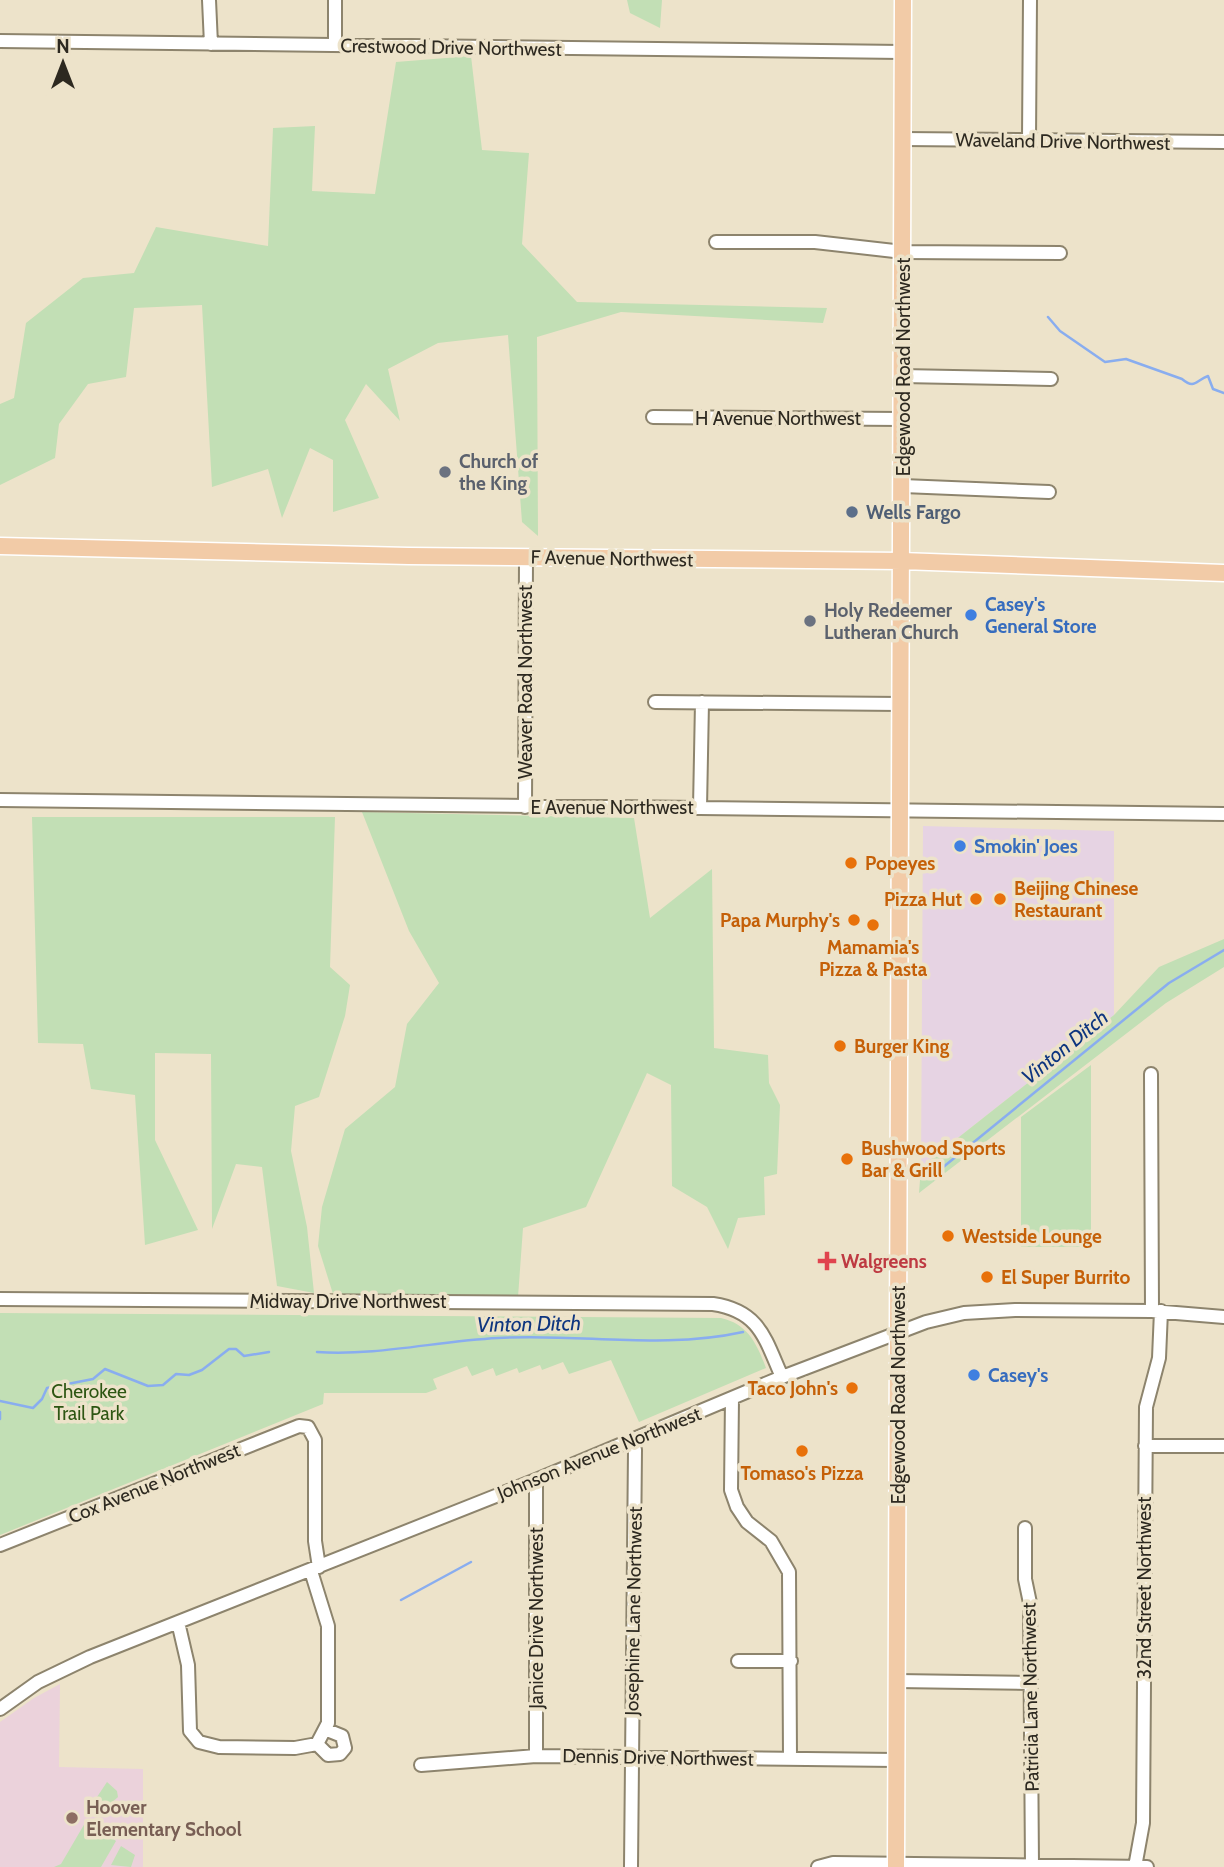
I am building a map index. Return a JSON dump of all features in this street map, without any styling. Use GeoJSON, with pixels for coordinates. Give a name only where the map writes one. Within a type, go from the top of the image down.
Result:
{"type":"FeatureCollection","features":[{"type":"Feature","properties":{"kind":"main road","name":"Edgewood Road Northwest"},"geometry":{"type":"LineString","coordinates":[[896,1865],[903,486],[902,0]]}},
{"type":"Feature","properties":{"kind":"main road","name":"F Avenue Northwest"},"geometry":{"type":"LineString","coordinates":[[0,545],[526,557],[902,561],[1224,573]]}},
{"type":"Feature","properties":{"kind":"street"},"geometry":{"type":"LineString","coordinates":[[209,0],[211,44]]}},
{"type":"Feature","properties":{"kind":"street"},"geometry":{"type":"LineString","coordinates":[[334,45],[335,0]]}},
{"type":"Feature","properties":{"kind":"street"},"geometry":{"type":"LineString","coordinates":[[1028,139],[1030,0]]}},
{"type":"Feature","properties":{"kind":"street","name":"Crestwood Drive Northwest"},"geometry":{"type":"LineString","coordinates":[[0,41],[902,52]]}},
{"type":"Feature","properties":{"kind":"street","name":"Waveland Drive Northwest"},"geometry":{"type":"LineString","coordinates":[[902,139],[1224,142]]}},
{"type":"Feature","properties":{"kind":"street"},"geometry":{"type":"LineString","coordinates":[[716,242],[815,242],[903,252],[1060,253]]}},
{"type":"Feature","properties":{"kind":"street"},"geometry":{"type":"LineString","coordinates":[[902,376],[1051,379]]}},
{"type":"Feature","properties":{"kind":"street","name":"H Avenue Northwest"},"geometry":{"type":"LineString","coordinates":[[653,417],[902,419]]}},
{"type":"Feature","properties":{"kind":"street"},"geometry":{"type":"LineString","coordinates":[[903,486],[1049,492]]}},
{"type":"Feature","properties":{"kind":"street","name":"Weaver Road Northwest"},"geometry":{"type":"LineString","coordinates":[[525,807],[526,557]]}},
{"type":"Feature","properties":{"kind":"street"},"geometry":{"type":"LineString","coordinates":[[655,702],[901,704]]}},
{"type":"Feature","properties":{"kind":"street"},"geometry":{"type":"LineString","coordinates":[[700,808],[702,702]]}},
{"type":"Feature","properties":{"kind":"street","name":"E Avenue Northwest"},"geometry":{"type":"LineString","coordinates":[[0,800],[1224,814]]}},
{"type":"Feature","properties":{"kind":"street","name":"32nd Street Northwest"},"geometry":{"type":"LineString","coordinates":[[1135,1867],[1143,1823],[1146,1407],[1159,1359],[1151,1074]]}},
{"type":"Feature","properties":{"kind":"street","name":"Midway Drive Northwest"},"geometry":{"type":"LineString","coordinates":[[0,1299],[713,1304],[744,1313],[762,1330],[782,1377]]}},
{"type":"Feature","properties":{"kind":"street","name":"Johnson Avenue Northwest"},"geometry":{"type":"LineString","coordinates":[[2,1703],[64,1668],[536,1480],[782,1377],[943,1317],[983,1311],[1157,1311],[1224,1317]]}},
{"type":"Feature","properties":{"kind":"street"},"geometry":{"type":"LineString","coordinates":[[732,1398],[731,1490],[737,1507],[747,1522],[771,1541],[789,1572],[790,1758]]}},
{"type":"Feature","properties":{"kind":"street","name":"Cox Avenue Northwest"},"geometry":{"type":"LineString","coordinates":[[0,1545],[299,1426],[308,1427],[314,1440],[315,1569]]}},
{"type":"Feature","properties":{"kind":"street","name":"Josephine Lane Northwest"},"geometry":{"type":"LineString","coordinates":[[631,1867],[635,1450],[632,1439]]}},
{"type":"Feature","properties":{"kind":"street"},"geometry":{"type":"LineString","coordinates":[[1145,1446],[1224,1446]]}},
{"type":"Feature","properties":{"kind":"street","name":"Janice Drive Northwest"},"geometry":{"type":"LineString","coordinates":[[536,1480],[536,1756]]}},
{"type":"Feature","properties":{"kind":"street","name":"Patricia Lane Northwest"},"geometry":{"type":"LineString","coordinates":[[1025,1528],[1026,1579],[1030,1603],[1032,1865]]}},
{"type":"Feature","properties":{"kind":"street"},"geometry":{"type":"LineString","coordinates":[[178,1622],[188,1665],[190,1731],[199,1742],[219,1747],[296,1748],[317,1744],[327,1730],[328,1626],[315,1569]]}},
{"type":"Feature","properties":{"kind":"street"},"geometry":{"type":"LineString","coordinates":[[738,1661],[791,1661]]}},
{"type":"Feature","properties":{"kind":"street"},"geometry":{"type":"LineString","coordinates":[[897,1681],[1030,1683]]}},
{"type":"Feature","properties":{"kind":"street"},"geometry":{"type":"LineString","coordinates":[[317,1744],[328,1755],[340,1754],[345,1748],[342,1736],[327,1730]]}},
{"type":"Feature","properties":{"kind":"street","name":"Dennis Drive Northwest"},"geometry":{"type":"LineString","coordinates":[[421,1765],[536,1756],[896,1760]]}},
{"type":"Feature","properties":{"kind":"street"},"geometry":{"type":"LineString","coordinates":[[818,1867],[833,1863],[1147,1867]]}},
{"type":"Feature","properties":{"kind":"shaded area"},"geometry":{"type":"Polygon","coordinates":[[[923,826],[1114,831],[1114,1015],[921,1167],[923,826]]]}},
{"type":"Feature","properties":{"kind":"shaded area","name":"Hoover Elementary School"},"geometry":{"type":"Polygon","coordinates":[[[60,1684],[59,1767],[143,1769],[143,1867],[0,1867],[0,1722],[60,1684]]]}},
{"type":"Feature","properties":{"kind":"green space"},"geometry":{"type":"Polygon","coordinates":[[[627,0],[662,0],[660,28],[630,13],[627,0]]]}},
{"type":"Feature","properties":{"kind":"green space"},"geometry":{"type":"Polygon","coordinates":[[[471,56],[482,150],[529,153],[522,244],[577,302],[827,308],[823,323],[621,312],[537,337],[538,536],[522,522],[508,335],[438,343],[388,369],[400,421],[366,384],[345,420],[379,498],[333,512],[333,460],[310,448],[282,518],[268,469],[212,487],[202,305],[134,308],[126,377],[88,384],[59,424],[55,458],[0,485],[0,404],[14,398],[26,323],[83,278],[134,273],[156,227],[268,246],[273,128],[315,126],[312,191],[375,194],[396,62],[471,56]]]}},
{"type":"Feature","properties":{"kind":"green space"},"geometry":{"type":"Polygon","coordinates":[[[362,812],[634,818],[650,918],[712,869],[714,1048],[768,1055],[769,1083],[780,1105],[777,1174],[764,1177],[765,1215],[738,1218],[728,1249],[707,1207],[672,1186],[671,1085],[647,1073],[586,1207],[523,1228],[518,1297],[333,1294],[318,1246],[322,1207],[345,1129],[395,1087],[407,1024],[439,983],[409,931],[362,812]]]}},
{"type":"Feature","properties":{"kind":"green space"},"geometry":{"type":"Polygon","coordinates":[[[32,817],[335,817],[330,967],[350,985],[345,1016],[319,1097],[295,1106],[291,1151],[307,1227],[314,1293],[277,1286],[262,1167],[236,1164],[212,1229],[211,1054],[155,1053],[155,1140],[198,1230],[145,1245],[135,1095],[91,1089],[83,1044],[38,1043],[32,817]]]}},
{"type":"Feature","properties":{"kind":"green space"},"geometry":{"type":"Polygon","coordinates":[[[1224,939],[1224,967],[1166,1003],[919,1193],[921,1167],[1114,1015],[1159,967],[1224,939]]]}},
{"type":"Feature","properties":{"kind":"green space"},"geometry":{"type":"Polygon","coordinates":[[[1091,1065],[1091,1247],[1021,1247],[1021,1117],[1091,1065]]]}},
{"type":"Feature","properties":{"kind":"green space","name":"Cherokee Trail Park"},"geometry":{"type":"Polygon","coordinates":[[[0,1313],[721,1318],[745,1330],[766,1368],[639,1422],[611,1360],[569,1374],[563,1362],[542,1370],[540,1365],[519,1373],[517,1368],[496,1376],[493,1368],[472,1376],[467,1366],[433,1379],[437,1389],[426,1393],[324,1393],[323,1404],[0,1535],[0,1313]]]}},
{"type":"Feature","properties":{"kind":"green space"},"geometry":{"type":"Polygon","coordinates":[[[107,1782],[117,1791],[118,1797],[107,1807],[95,1800],[107,1782]]]}},
{"type":"Feature","properties":{"kind":"green space"},"geometry":{"type":"Polygon","coordinates":[[[92,1822],[116,1841],[101,1867],[54,1867],[61,1864],[85,1823],[90,1826],[92,1822]]]}},
{"type":"Feature","properties":{"kind":"green space"},"geometry":{"type":"Polygon","coordinates":[[[121,1846],[135,1855],[131,1867],[111,1865],[121,1846]]]}},
{"type":"Feature","properties":{"kind":"waterway"},"geometry":{"type":"LineString","coordinates":[[1048,317],[1060,331],[1105,362],[1126,359],[1190,384],[1208,376],[1213,389],[1224,393]]}},
{"type":"Feature","properties":{"kind":"waterway","name":"Vinton Ditch"},"geometry":{"type":"LineString","coordinates":[[931,1177],[1169,983],[1224,950]]}},
{"type":"Feature","properties":{"kind":"waterway","name":"Vinton Ditch"},"geometry":{"type":"LineString","coordinates":[[317,1352],[362,1352],[498,1338],[682,1340],[743,1332]]}},
{"type":"Feature","properties":{"kind":"waterway","name":"Vinton Ditch"},"geometry":{"type":"LineString","coordinates":[[0,1401],[33,1408],[42,1399],[47,1388],[93,1379],[105,1369],[148,1386],[163,1385],[176,1374],[189,1375],[202,1370],[229,1349],[236,1349],[244,1356],[269,1352]]}},
{"type":"Feature","properties":{"kind":"waterway","name":"Vinton Ditch"},"geometry":{"type":"LineString","coordinates":[[0,1412],[0,1419]]}},
{"type":"Feature","properties":{"kind":"waterway"},"geometry":{"type":"LineString","coordinates":[[401,1600],[471,1562]]}},
{"type":"Feature","properties":{"kind":"place","name":"Church of the King"},"geometry":{"type":"Point","coordinates":[445,472]}},
{"type":"Feature","properties":{"kind":"place","name":"Wells Fargo"},"geometry":{"type":"Point","coordinates":[852,512]}},
{"type":"Feature","properties":{"kind":"place","name":"Casey's General Store"},"geometry":{"type":"Point","coordinates":[971,615]}},
{"type":"Feature","properties":{"kind":"place","name":"Holy Redeemer Lutheran Church"},"geometry":{"type":"Point","coordinates":[810,621]}},
{"type":"Feature","properties":{"kind":"place","name":"Smokin' Joes"},"geometry":{"type":"Point","coordinates":[960,846]}},
{"type":"Feature","properties":{"kind":"place","name":"Popeyes"},"geometry":{"type":"Point","coordinates":[851,863]}},
{"type":"Feature","properties":{"kind":"place","name":"Pizza Hut"},"geometry":{"type":"Point","coordinates":[976,899]}},
{"type":"Feature","properties":{"kind":"place","name":"Beijing Chinese Restaurant"},"geometry":{"type":"Point","coordinates":[1000,899]}},
{"type":"Feature","properties":{"kind":"place","name":"Papa Murphy's"},"geometry":{"type":"Point","coordinates":[854,920]}},
{"type":"Feature","properties":{"kind":"place","name":"Mamamia's Pizza & Pasta"},"geometry":{"type":"Point","coordinates":[873,925]}},
{"type":"Feature","properties":{"kind":"place","name":"Burger King"},"geometry":{"type":"Point","coordinates":[840,1046]}},
{"type":"Feature","properties":{"kind":"place","name":"Bushwood Sports Bar & Grill"},"geometry":{"type":"Point","coordinates":[847,1159]}},
{"type":"Feature","properties":{"kind":"place","name":"Westside Lounge"},"geometry":{"type":"Point","coordinates":[948,1236]}},
{"type":"Feature","properties":{"kind":"place","name":"Walgreens"},"geometry":{"type":"Point","coordinates":[827,1261]}},
{"type":"Feature","properties":{"kind":"place","name":"El Super Burrito"},"geometry":{"type":"Point","coordinates":[987,1277]}},
{"type":"Feature","properties":{"kind":"place","name":"Casey's"},"geometry":{"type":"Point","coordinates":[974,1375]}},
{"type":"Feature","properties":{"kind":"place","name":"Taco John's"},"geometry":{"type":"Point","coordinates":[852,1388]}},
{"type":"Feature","properties":{"kind":"place","name":"Tomaso's Pizza"},"geometry":{"type":"Point","coordinates":[802,1451]}},
{"type":"Feature","properties":{"kind":"place","name":"Hoover Elementary School"},"geometry":{"type":"Point","coordinates":[72,1818]}}]}
